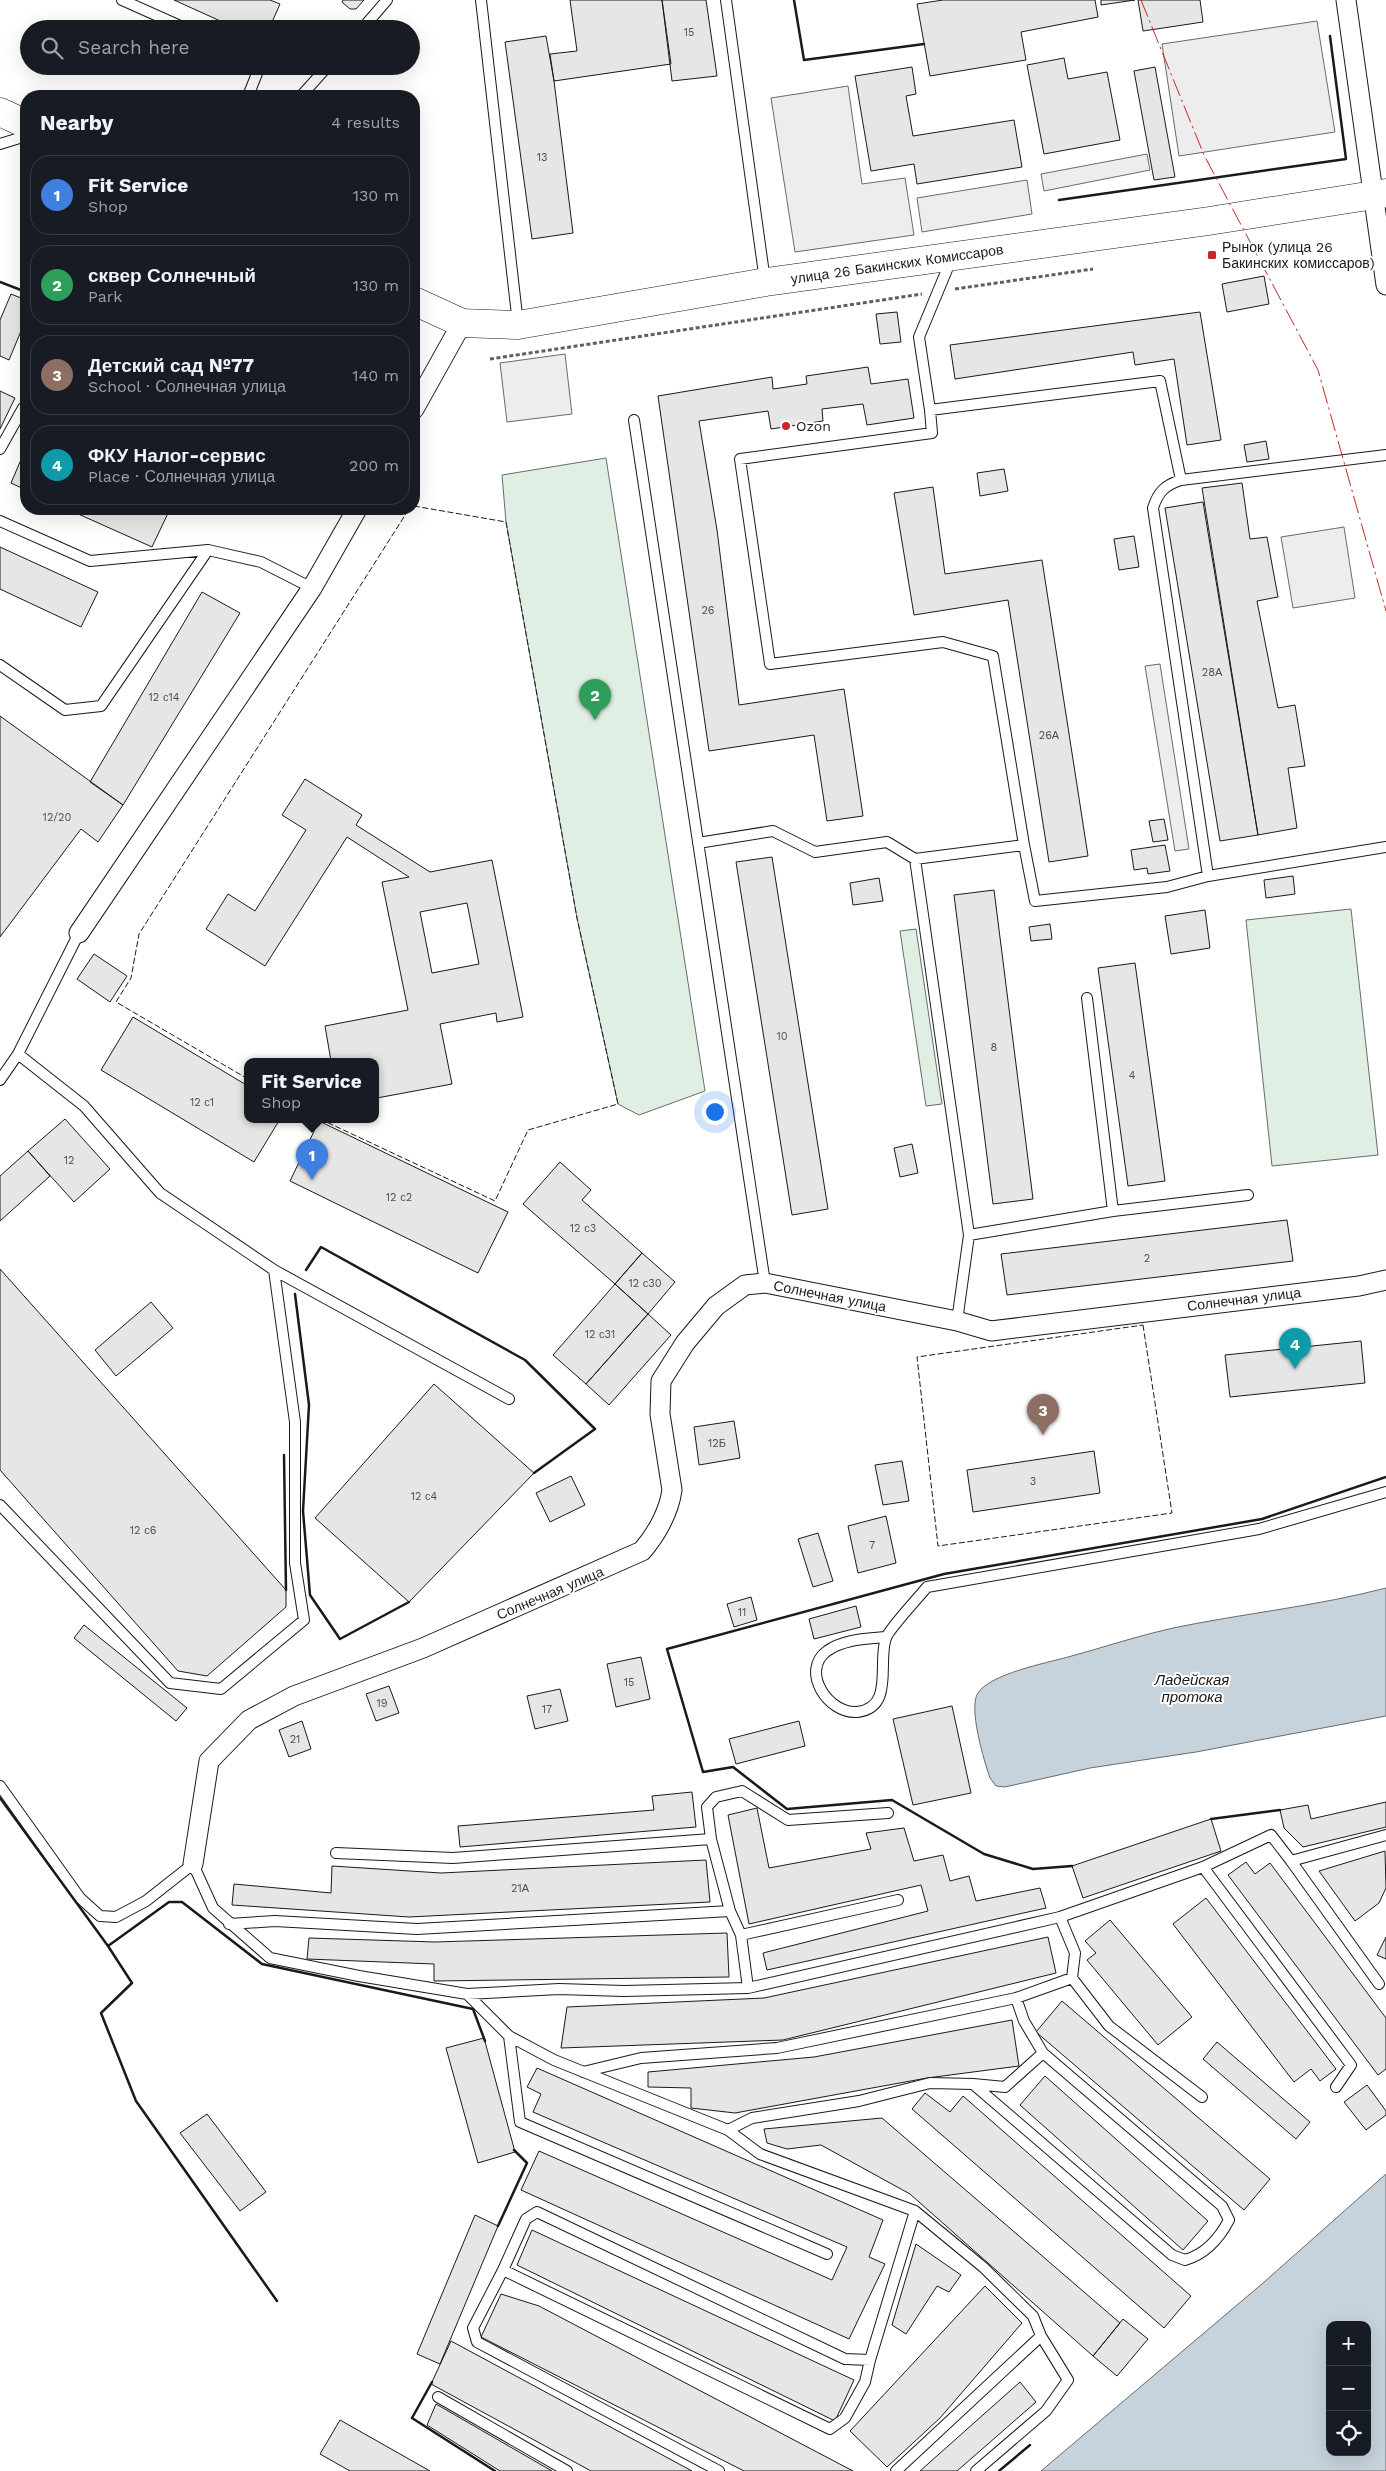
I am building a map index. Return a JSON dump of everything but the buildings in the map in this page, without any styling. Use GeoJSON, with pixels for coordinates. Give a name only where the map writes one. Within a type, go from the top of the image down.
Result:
{"type":"FeatureCollection","features":[{"type":"Feature","properties":{"kind":"main road"},"geometry":{"type":"LineString","coordinates":[[0,112],[20,121]]}},
{"type":"Feature","properties":{"kind":"main road","name":"улица 26 Бакинских Комиссаров"},"geometry":{"type":"LineString","coordinates":[[420,304],[462,324],[518,325],[766,282],[1209,221],[1380,194]]}},
{"type":"Feature","properties":{"kind":"street"},"geometry":{"type":"LineString","coordinates":[[1346,0],[1380,194],[1386,285]]}},
{"type":"Feature","properties":{"kind":"street"},"geometry":{"type":"LineString","coordinates":[[420,398],[462,324]]}},
{"type":"Feature","properties":{"kind":"street"},"geometry":{"type":"LineString","coordinates":[[79,933],[312,588],[354,515]]}},
{"type":"Feature","properties":{"kind":"street","name":"Солнечная улица"},"geometry":{"type":"LineString","coordinates":[[193,1864],[209,1762],[249,1720],[294,1696],[422,1648],[642,1551],[651,1541],[670,1503],[672,1490],[660,1414],[662,1381],[685,1343],[716,1306],[728,1295],[745,1285],[765,1283],[957,1321],[991,1331],[1358,1286],[1386,1280]]}},
{"type":"Feature","properties":{"kind":"lane"},"geometry":{"type":"LineString","coordinates":[[122,0],[167,20]]}},
{"type":"Feature","properties":{"kind":"lane"},"geometry":{"type":"LineString","coordinates":[[370,20],[387,0]]}},
{"type":"Feature","properties":{"kind":"lane"},"geometry":{"type":"LineString","coordinates":[[481,0],[518,325]]}},
{"type":"Feature","properties":{"kind":"lane"},"geometry":{"type":"LineString","coordinates":[[726,0],[766,282]]}},
{"type":"Feature","properties":{"kind":"lane"},"geometry":{"type":"LineString","coordinates":[[250,90],[256,75]]}},
{"type":"Feature","properties":{"kind":"lane"},"geometry":{"type":"LineString","coordinates":[[307,90],[320,75]]}},
{"type":"Feature","properties":{"kind":"lane"},"geometry":{"type":"LineString","coordinates":[[0,144],[20,138]]}},
{"type":"Feature","properties":{"kind":"lane"},"geometry":{"type":"LineString","coordinates":[[952,257],[920,337],[932,433],[740,459],[770,664],[942,642],[993,656],[1035,901],[1168,887],[1208,876],[1386,847]]}},
{"type":"Feature","properties":{"kind":"lane"},"geometry":{"type":"LineString","coordinates":[[930,410],[1160,381],[1181,480]]}},
{"type":"Feature","properties":{"kind":"lane"},"geometry":{"type":"LineString","coordinates":[[0,449],[20,413]]}},
{"type":"Feature","properties":{"kind":"lane"},"geometry":{"type":"LineString","coordinates":[[634,420],[765,1283]]}},
{"type":"Feature","properties":{"kind":"lane"},"geometry":{"type":"LineString","coordinates":[[1208,876],[1153,508],[1157,497],[1168,484],[1181,480],[1386,455]]}},
{"type":"Feature","properties":{"kind":"lane"},"geometry":{"type":"LineString","coordinates":[[0,521],[90,561],[208,550],[261,562],[312,588]]}},
{"type":"Feature","properties":{"kind":"lane"},"geometry":{"type":"LineString","coordinates":[[0,664],[66,710],[102,706],[208,550]]}},
{"type":"Feature","properties":{"kind":"lane"},"geometry":{"type":"LineString","coordinates":[[698,843],[773,831],[815,852],[887,842],[915,859],[1024,845]]}},
{"type":"Feature","properties":{"kind":"lane"},"geometry":{"type":"LineString","coordinates":[[915,859],[969,1235],[957,1321]]}},
{"type":"Feature","properties":{"kind":"lane"},"geometry":{"type":"LineString","coordinates":[[0,1080],[18,1054],[79,933]]}},
{"type":"Feature","properties":{"kind":"lane"},"geometry":{"type":"LineString","coordinates":[[1086,998],[1113,1211]]}},
{"type":"Feature","properties":{"kind":"lane"},"geometry":{"type":"LineString","coordinates":[[18,1054],[84,1106],[160,1193],[274,1270],[509,1399]]}},
{"type":"Feature","properties":{"kind":"lane"},"geometry":{"type":"LineString","coordinates":[[969,1235],[1113,1211],[1248,1195]]}},
{"type":"Feature","properties":{"kind":"lane"},"geometry":{"type":"LineString","coordinates":[[0,1505],[170,1683],[220,1688],[304,1620],[295,1563],[295,1422],[274,1270]]}},
{"type":"Feature","properties":{"kind":"lane"},"geometry":{"type":"LineString","coordinates":[[886,1637],[844,1642],[826,1652],[818,1662],[817,1674],[822,1695],[840,1709],[857,1712],[874,1706],[881,1697],[886,1637],[927,1587],[1259,1529],[1386,1492]]}},
{"type":"Feature","properties":{"kind":"lane"},"geometry":{"type":"LineString","coordinates":[[0,1786],[80,1898],[100,1916],[116,1917],[146,1901],[193,1864],[213,1908],[270,1958],[359,1976],[468,1994],[560,1989],[624,1991],[748,1988],[1060,1917],[1203,1867],[1271,1835],[1379,1984]]}},
{"type":"Feature","properties":{"kind":"lane"},"geometry":{"type":"LineString","coordinates":[[748,1988],[741,1936],[730,1911],[711,1839],[708,1807],[716,1797],[742,1791],[788,1820],[888,1813]]}},
{"type":"Feature","properties":{"kind":"lane"},"geometry":{"type":"LineString","coordinates":[[1291,1861],[1386,1835]]}},
{"type":"Feature","properties":{"kind":"lane"},"geometry":{"type":"LineString","coordinates":[[336,1853],[453,1858],[711,1839]]}},
{"type":"Feature","properties":{"kind":"lane"},"geometry":{"type":"LineString","coordinates":[[1203,1867],[1351,2065],[1336,2087]]}},
{"type":"Feature","properties":{"kind":"lane"},"geometry":{"type":"LineString","coordinates":[[741,1936],[898,1900]]}},
{"type":"Feature","properties":{"kind":"lane"},"geometry":{"type":"LineString","coordinates":[[229,1924],[275,1921],[417,1929],[730,1911]]}},
{"type":"Feature","properties":{"kind":"lane"},"geometry":{"type":"LineString","coordinates":[[1060,1917],[1075,1953],[1072,1978],[1109,2026],[1202,2097]]}},
{"type":"Feature","properties":{"kind":"lane"},"geometry":{"type":"LineString","coordinates":[[583,2072],[641,2058],[777,2048],[1016,1998],[1072,1978]]}},
{"type":"Feature","properties":{"kind":"lane"},"geometry":{"type":"LineString","coordinates":[[468,1994],[509,2036],[554,2060],[728,2130],[760,2154],[915,2211],[983,2268],[1033,2316],[1041,2336],[1068,2380],[1046,2411],[976,2471]]}},
{"type":"Feature","properties":{"kind":"lane"},"geometry":{"type":"LineString","coordinates":[[974,2084],[1172,2255],[1185,2260],[1199,2256],[1221,2236],[1229,2220],[1222,2206],[1043,2053],[1024,2021],[1016,1998]]}},
{"type":"Feature","properties":{"kind":"lane"},"geometry":{"type":"LineString","coordinates":[[509,2036],[520,2122],[827,2254]]}},
{"type":"Feature","properties":{"kind":"lane"},"geometry":{"type":"LineString","coordinates":[[728,2130],[752,2118],[858,2101],[930,2083],[1005,2087],[1043,2053]]}},
{"type":"Feature","properties":{"kind":"lane"},"geometry":{"type":"LineString","coordinates":[[504,2270],[830,2430],[845,2418],[865,2382],[915,2211]]}},
{"type":"Feature","properties":{"kind":"lane"},"geometry":{"type":"LineString","coordinates":[[719,2471],[477,2342],[473,2328],[504,2270],[526,2219],[537,2212],[845,2359],[870,2360]]}},
{"type":"Feature","properties":{"kind":"lane"},"geometry":{"type":"LineString","coordinates":[[896,2471],[1041,2336]]}},
{"type":"Feature","properties":{"kind":"lane"},"geometry":{"type":"LineString","coordinates":[[438,2397],[567,2471]]}},
{"type":"Feature","properties":{"kind":"path"},"geometry":{"type":"LineString","coordinates":[[490,360],[1093,269]]}},
{"type":"Feature","properties":{"kind":"green space"},"geometry":{"type":"Polygon","coordinates":[[[606,458],[705,1091],[639,1115],[618,1104],[577,918],[506,522],[502,475],[606,458]]]}},
{"type":"Feature","properties":{"kind":"green space"},"geometry":{"type":"Polygon","coordinates":[[[1351,909],[1378,1155],[1272,1166],[1246,920],[1351,909]]]}},
{"type":"Feature","properties":{"kind":"green space"},"geometry":{"type":"Polygon","coordinates":[[[916,929],[942,1104],[926,1106],[900,931],[916,929]]]}},
{"type":"Feature","properties":{"kind":"shaded area"},"geometry":{"type":"Polygon","coordinates":[[[1317,21],[1335,132],[1179,156],[1162,44],[1317,21]]]}},
{"type":"Feature","properties":{"kind":"shaded area"},"geometry":{"type":"Polygon","coordinates":[[[848,86],[862,184],[905,178],[914,235],[795,252],[771,98],[848,86]]]}},
{"type":"Feature","properties":{"kind":"shaded area"},"geometry":{"type":"Polygon","coordinates":[[[1147,154],[1150,170],[1044,191],[1041,174],[1147,154]]]}},
{"type":"Feature","properties":{"kind":"shaded area"},"geometry":{"type":"Polygon","coordinates":[[[1027,180],[1032,214],[922,232],[917,198],[1027,180]]]}},
{"type":"Feature","properties":{"kind":"shaded area"},"geometry":{"type":"Polygon","coordinates":[[[565,354],[572,414],[507,422],[500,363],[565,354]]]}},
{"type":"Feature","properties":{"kind":"shaded area"},"geometry":{"type":"Polygon","coordinates":[[[1344,527],[1355,598],[1293,608],[1281,537],[1344,527]]]}},
{"type":"Feature","properties":{"kind":"shaded area"},"geometry":{"type":"Polygon","coordinates":[[[1160,664],[1189,849],[1175,851],[1145,666],[1160,664]]]}},
{"type":"Feature","properties":{"kind":"water","name":"Ладейская протока"},"geometry":{"type":"Polygon","coordinates":[[[1386,1588],[1386,1716],[1196,1752],[1090,1768],[1005,1787],[996,1786],[990,1778],[978,1734],[975,1700],[984,1686],[994,1680],[1033,1666],[1164,1630],[1334,1600],[1386,1588]]]}},
{"type":"Feature","properties":{"kind":"water"},"geometry":{"type":"Polygon","coordinates":[[[1386,2174],[1386,2471],[1041,2471],[1263,2283],[1386,2174]]]}},
{"type":"Feature","properties":{"kind":"fence"},"geometry":{"type":"LineString","coordinates":[[329,1123],[495,1201],[528,1130],[618,1104],[577,918],[506,522],[420,507]]}},
{"type":"Feature","properties":{"kind":"fence"},"geometry":{"type":"LineString","coordinates":[[244,1077],[116,1002],[131,978],[139,934],[405,515]]}},
{"type":"Feature","properties":{"kind":"fence"},"geometry":{"type":"LineString","coordinates":[[1143,1325],[1172,1513],[938,1546],[917,1357],[1143,1325]]}},
{"type":"Feature","properties":{"kind":"wall"},"geometry":{"type":"LineString","coordinates":[[794,0],[804,60],[924,44]]}},
{"type":"Feature","properties":{"kind":"wall"},"geometry":{"type":"LineString","coordinates":[[1059,200],[1346,159],[1330,36]]}},
{"type":"Feature","properties":{"kind":"wall"},"geometry":{"type":"LineString","coordinates":[[0,282],[20,290]]}},
{"type":"Feature","properties":{"kind":"wall"},"geometry":{"type":"LineString","coordinates":[[306,1270],[321,1247],[525,1360],[595,1429],[534,1473]]}},
{"type":"Feature","properties":{"kind":"wall"},"geometry":{"type":"LineString","coordinates":[[295,1294],[309,1405],[303,1511],[310,1595],[340,1639],[409,1602]]}},
{"type":"Feature","properties":{"kind":"wall"},"geometry":{"type":"LineString","coordinates":[[284,1455],[286,1590]]}},
{"type":"Feature","properties":{"kind":"wall"},"geometry":{"type":"LineString","coordinates":[[1072,1866],[1033,1869],[984,1854],[892,1800],[787,1809],[733,1767],[703,1772],[667,1649],[944,1574],[1262,1519],[1386,1477]]}},
{"type":"Feature","properties":{"kind":"wall"},"geometry":{"type":"LineString","coordinates":[[0,1798],[108,1946],[132,1983],[101,2013],[136,2101],[277,2301]]}},
{"type":"Feature","properties":{"kind":"wall"},"geometry":{"type":"LineString","coordinates":[[1211,1819],[1280,1810]]}},
{"type":"Feature","properties":{"kind":"wall"},"geometry":{"type":"LineString","coordinates":[[108,1946],[169,1902],[182,1902],[262,1964],[473,2009],[485,2041]]}},
{"type":"Feature","properties":{"kind":"wall"},"geometry":{"type":"LineString","coordinates":[[498,2226],[527,2163],[514,2150]]}},
{"type":"Feature","properties":{"kind":"wall"},"geometry":{"type":"LineString","coordinates":[[432,2382],[412,2418],[495,2471]]}},
{"type":"Feature","properties":{"kind":"wall"},"geometry":{"type":"LineString","coordinates":[[999,2471],[1030,2445]]}},
{"type":"Feature","properties":{"kind":"power"},"geometry":{"type":"LineString","coordinates":[[1141,0],[1204,155],[1318,370],[1386,611]]}},
{"type":"Feature","properties":{"kind":"place","name":"Рынок (улица 26 Бакинских комиссаров)"},"geometry":{"type":"Point","coordinates":[1212,255]}},
{"type":"Feature","properties":{"kind":"place","name":"Ozon"},"geometry":{"type":"Point","coordinates":[786,426]}},
{"type":"Feature","properties":{"kind":"place","name":"сквер Солнечный"},"geometry":{"type":"Point","coordinates":[595,720]}},
{"type":"Feature","properties":{"kind":"place","name":"Fit Service"},"geometry":{"type":"Point","coordinates":[312,1180]}},
{"type":"Feature","properties":{"kind":"place","name":"ФКУ Налог-сервис"},"geometry":{"type":"Point","coordinates":[1295,1369]}},
{"type":"Feature","properties":{"kind":"place","name":"Детский сад №77"},"geometry":{"type":"Point","coordinates":[1043,1435]}}]}
